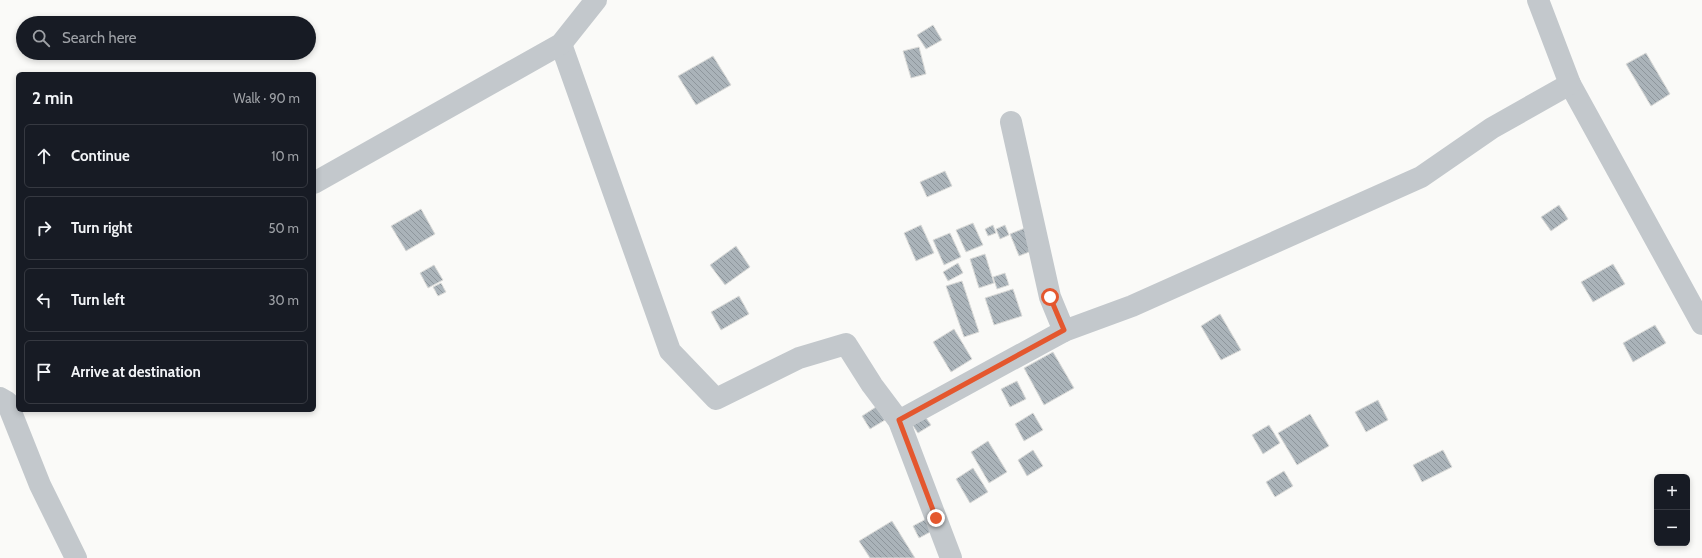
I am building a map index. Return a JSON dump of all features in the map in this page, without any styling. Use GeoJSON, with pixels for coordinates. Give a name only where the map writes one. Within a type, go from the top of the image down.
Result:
{"type":"FeatureCollection","features":[{"type":"Feature","properties":{"kind":"street"},"geometry":{"type":"LineString","coordinates":[[316,182],[561,44],[596,0]]}},
{"type":"Feature","properties":{"kind":"street"},"geometry":{"type":"LineString","coordinates":[[1538,0],[1570,84],[1702,324]]}},
{"type":"Feature","properties":{"kind":"street"},"geometry":{"type":"LineString","coordinates":[[561,44],[670,350],[716,399],[799,358],[846,344],[872,385],[899,420],[951,558]]}},
{"type":"Feature","properties":{"kind":"street"},"geometry":{"type":"LineString","coordinates":[[899,420],[1064,330],[1132,306],[1422,177],[1492,128],[1570,84]]}},
{"type":"Feature","properties":{"kind":"street"},"geometry":{"type":"LineString","coordinates":[[1011,122],[1050,297],[1064,330]]}},
{"type":"Feature","properties":{"kind":"street"},"geometry":{"type":"LineString","coordinates":[[8,397],[40,485],[76,558]]}},
{"type":"Feature","properties":{"kind":"building"},"geometry":{"type":"Polygon","coordinates":[[[933,25],[942,40],[926,49],[917,35],[933,25]]]}},
{"type":"Feature","properties":{"kind":"building"},"geometry":{"type":"Polygon","coordinates":[[[919,47],[926,74],[911,78],[903,51],[919,47]]]}},
{"type":"Feature","properties":{"kind":"building"},"geometry":{"type":"Polygon","coordinates":[[[1646,53],[1670,94],[1651,106],[1626,64],[1646,53]]]}},
{"type":"Feature","properties":{"kind":"building"},"geometry":{"type":"Polygon","coordinates":[[[713,56],[731,85],[696,105],[678,76],[713,56]]]}},
{"type":"Feature","properties":{"kind":"building"},"geometry":{"type":"Polygon","coordinates":[[[945,171],[952,186],[927,197],[920,182],[945,171]]]}},
{"type":"Feature","properties":{"kind":"building"},"geometry":{"type":"Polygon","coordinates":[[[1559,205],[1568,219],[1551,231],[1541,217],[1559,205]]]}},
{"type":"Feature","properties":{"kind":"building"},"geometry":{"type":"Polygon","coordinates":[[[421,209],[435,234],[406,251],[391,226],[421,209]]]}},
{"type":"Feature","properties":{"kind":"building"},"geometry":{"type":"Polygon","coordinates":[[[973,223],[983,245],[966,252],[956,230],[973,223]]]}},
{"type":"Feature","properties":{"kind":"building"},"geometry":{"type":"Polygon","coordinates":[[[921,225],[934,253],[916,261],[904,233],[921,225]]]}},
{"type":"Feature","properties":{"kind":"building"},"geometry":{"type":"Polygon","coordinates":[[[993,225],[996,233],[988,236],[985,229],[993,225]]]}},
{"type":"Feature","properties":{"kind":"building"},"geometry":{"type":"Polygon","coordinates":[[[1005,225],[1009,235],[1000,239],[996,229],[1005,225]]]}},
{"type":"Feature","properties":{"kind":"building"},"geometry":{"type":"Polygon","coordinates":[[[1025,228],[1034,250],[1019,256],[1010,234],[1025,228]]]}},
{"type":"Feature","properties":{"kind":"building"},"geometry":{"type":"Polygon","coordinates":[[[950,233],[961,257],[944,265],[933,240],[950,233]]]}},
{"type":"Feature","properties":{"kind":"building"},"geometry":{"type":"Polygon","coordinates":[[[736,246],[750,267],[725,285],[710,265],[736,246]]]}},
{"type":"Feature","properties":{"kind":"building"},"geometry":{"type":"Polygon","coordinates":[[[985,254],[994,283],[979,288],[970,259],[985,254]]]}},
{"type":"Feature","properties":{"kind":"building"},"geometry":{"type":"Polygon","coordinates":[[[958,263],[963,273],[948,281],[943,272],[958,263]]]}},
{"type":"Feature","properties":{"kind":"building"},"geometry":{"type":"Polygon","coordinates":[[[1613,264],[1625,284],[1593,302],[1581,282],[1613,264]]]}},
{"type":"Feature","properties":{"kind":"building"},"geometry":{"type":"Polygon","coordinates":[[[434,265],[443,280],[428,288],[420,273],[434,265]]]}},
{"type":"Feature","properties":{"kind":"building"},"geometry":{"type":"Polygon","coordinates":[[[1005,273],[1009,285],[997,289],[993,277],[1005,273]]]}},
{"type":"Feature","properties":{"kind":"building"},"geometry":{"type":"Polygon","coordinates":[[[962,281],[979,332],[964,337],[946,286],[962,281]]]}},
{"type":"Feature","properties":{"kind":"building"},"geometry":{"type":"Polygon","coordinates":[[[441,283],[446,292],[438,296],[433,287],[441,283]]]}},
{"type":"Feature","properties":{"kind":"building"},"geometry":{"type":"Polygon","coordinates":[[[1013,289],[1022,316],[994,325],[985,298],[1013,289]]]}},
{"type":"Feature","properties":{"kind":"building"},"geometry":{"type":"Polygon","coordinates":[[[739,296],[749,314],[721,330],[711,312],[739,296]]]}},
{"type":"Feature","properties":{"kind":"building"},"geometry":{"type":"Polygon","coordinates":[[[1220,314],[1241,350],[1221,360],[1201,326],[1220,314]]]}},
{"type":"Feature","properties":{"kind":"building"},"geometry":{"type":"Polygon","coordinates":[[[1655,325],[1666,343],[1633,362],[1623,343],[1655,325]]]}},
{"type":"Feature","properties":{"kind":"building"},"geometry":{"type":"Polygon","coordinates":[[[954,329],[972,359],[951,372],[933,342],[954,329]]]}},
{"type":"Feature","properties":{"kind":"building"},"geometry":{"type":"Polygon","coordinates":[[[1053,352],[1074,388],[1044,405],[1024,368],[1053,352]]]}},
{"type":"Feature","properties":{"kind":"building"},"geometry":{"type":"Polygon","coordinates":[[[1017,381],[1026,399],[1010,407],[1001,389],[1017,381]]]}},
{"type":"Feature","properties":{"kind":"building"},"geometry":{"type":"Polygon","coordinates":[[[1378,400],[1388,420],[1366,432],[1355,412],[1378,400]]]}},
{"type":"Feature","properties":{"kind":"building"},"geometry":{"type":"Polygon","coordinates":[[[876,407],[885,420],[870,429],[862,416],[876,407]]]}},
{"type":"Feature","properties":{"kind":"building"},"geometry":{"type":"Polygon","coordinates":[[[1033,413],[1043,430],[1024,441],[1015,424],[1033,413]]]}},
{"type":"Feature","properties":{"kind":"building"},"geometry":{"type":"Polygon","coordinates":[[[1310,414],[1329,446],[1297,465],[1278,433],[1310,414]]]}},
{"type":"Feature","properties":{"kind":"building"},"geometry":{"type":"Polygon","coordinates":[[[924,415],[931,425],[918,433],[911,423],[924,415]]]}},
{"type":"Feature","properties":{"kind":"building"},"geometry":{"type":"Polygon","coordinates":[[[1269,425],[1280,443],[1263,454],[1252,435],[1269,425]]]}},
{"type":"Feature","properties":{"kind":"building"},"geometry":{"type":"Polygon","coordinates":[[[988,441],[1007,472],[989,483],[971,452],[988,441]]]}},
{"type":"Feature","properties":{"kind":"building"},"geometry":{"type":"Polygon","coordinates":[[[1033,450],[1043,466],[1027,476],[1018,460],[1033,450]]]}},
{"type":"Feature","properties":{"kind":"building"},"geometry":{"type":"Polygon","coordinates":[[[1443,450],[1452,467],[1422,482],[1413,465],[1443,450]]]}},
{"type":"Feature","properties":{"kind":"building"},"geometry":{"type":"Polygon","coordinates":[[[973,468],[988,492],[970,503],[956,479],[973,468]]]}},
{"type":"Feature","properties":{"kind":"building"},"geometry":{"type":"Polygon","coordinates":[[[1284,471],[1293,486],[1275,497],[1266,482],[1284,471]]]}},
{"type":"Feature","properties":{"kind":"building"},"geometry":{"type":"Polygon","coordinates":[[[928,518],[934,530],[919,538],[913,526],[928,518]]]}},
{"type":"Feature","properties":{"kind":"building"},"geometry":{"type":"Polygon","coordinates":[[[892,521],[915,558],[870,558],[859,541],[892,521]]]}},
{"type":"Feature","properties":{"kind":"route"},"geometry":{"type":"LineString","coordinates":[[936,518],[899,420],[1064,330],[1050,297]]}}]}
